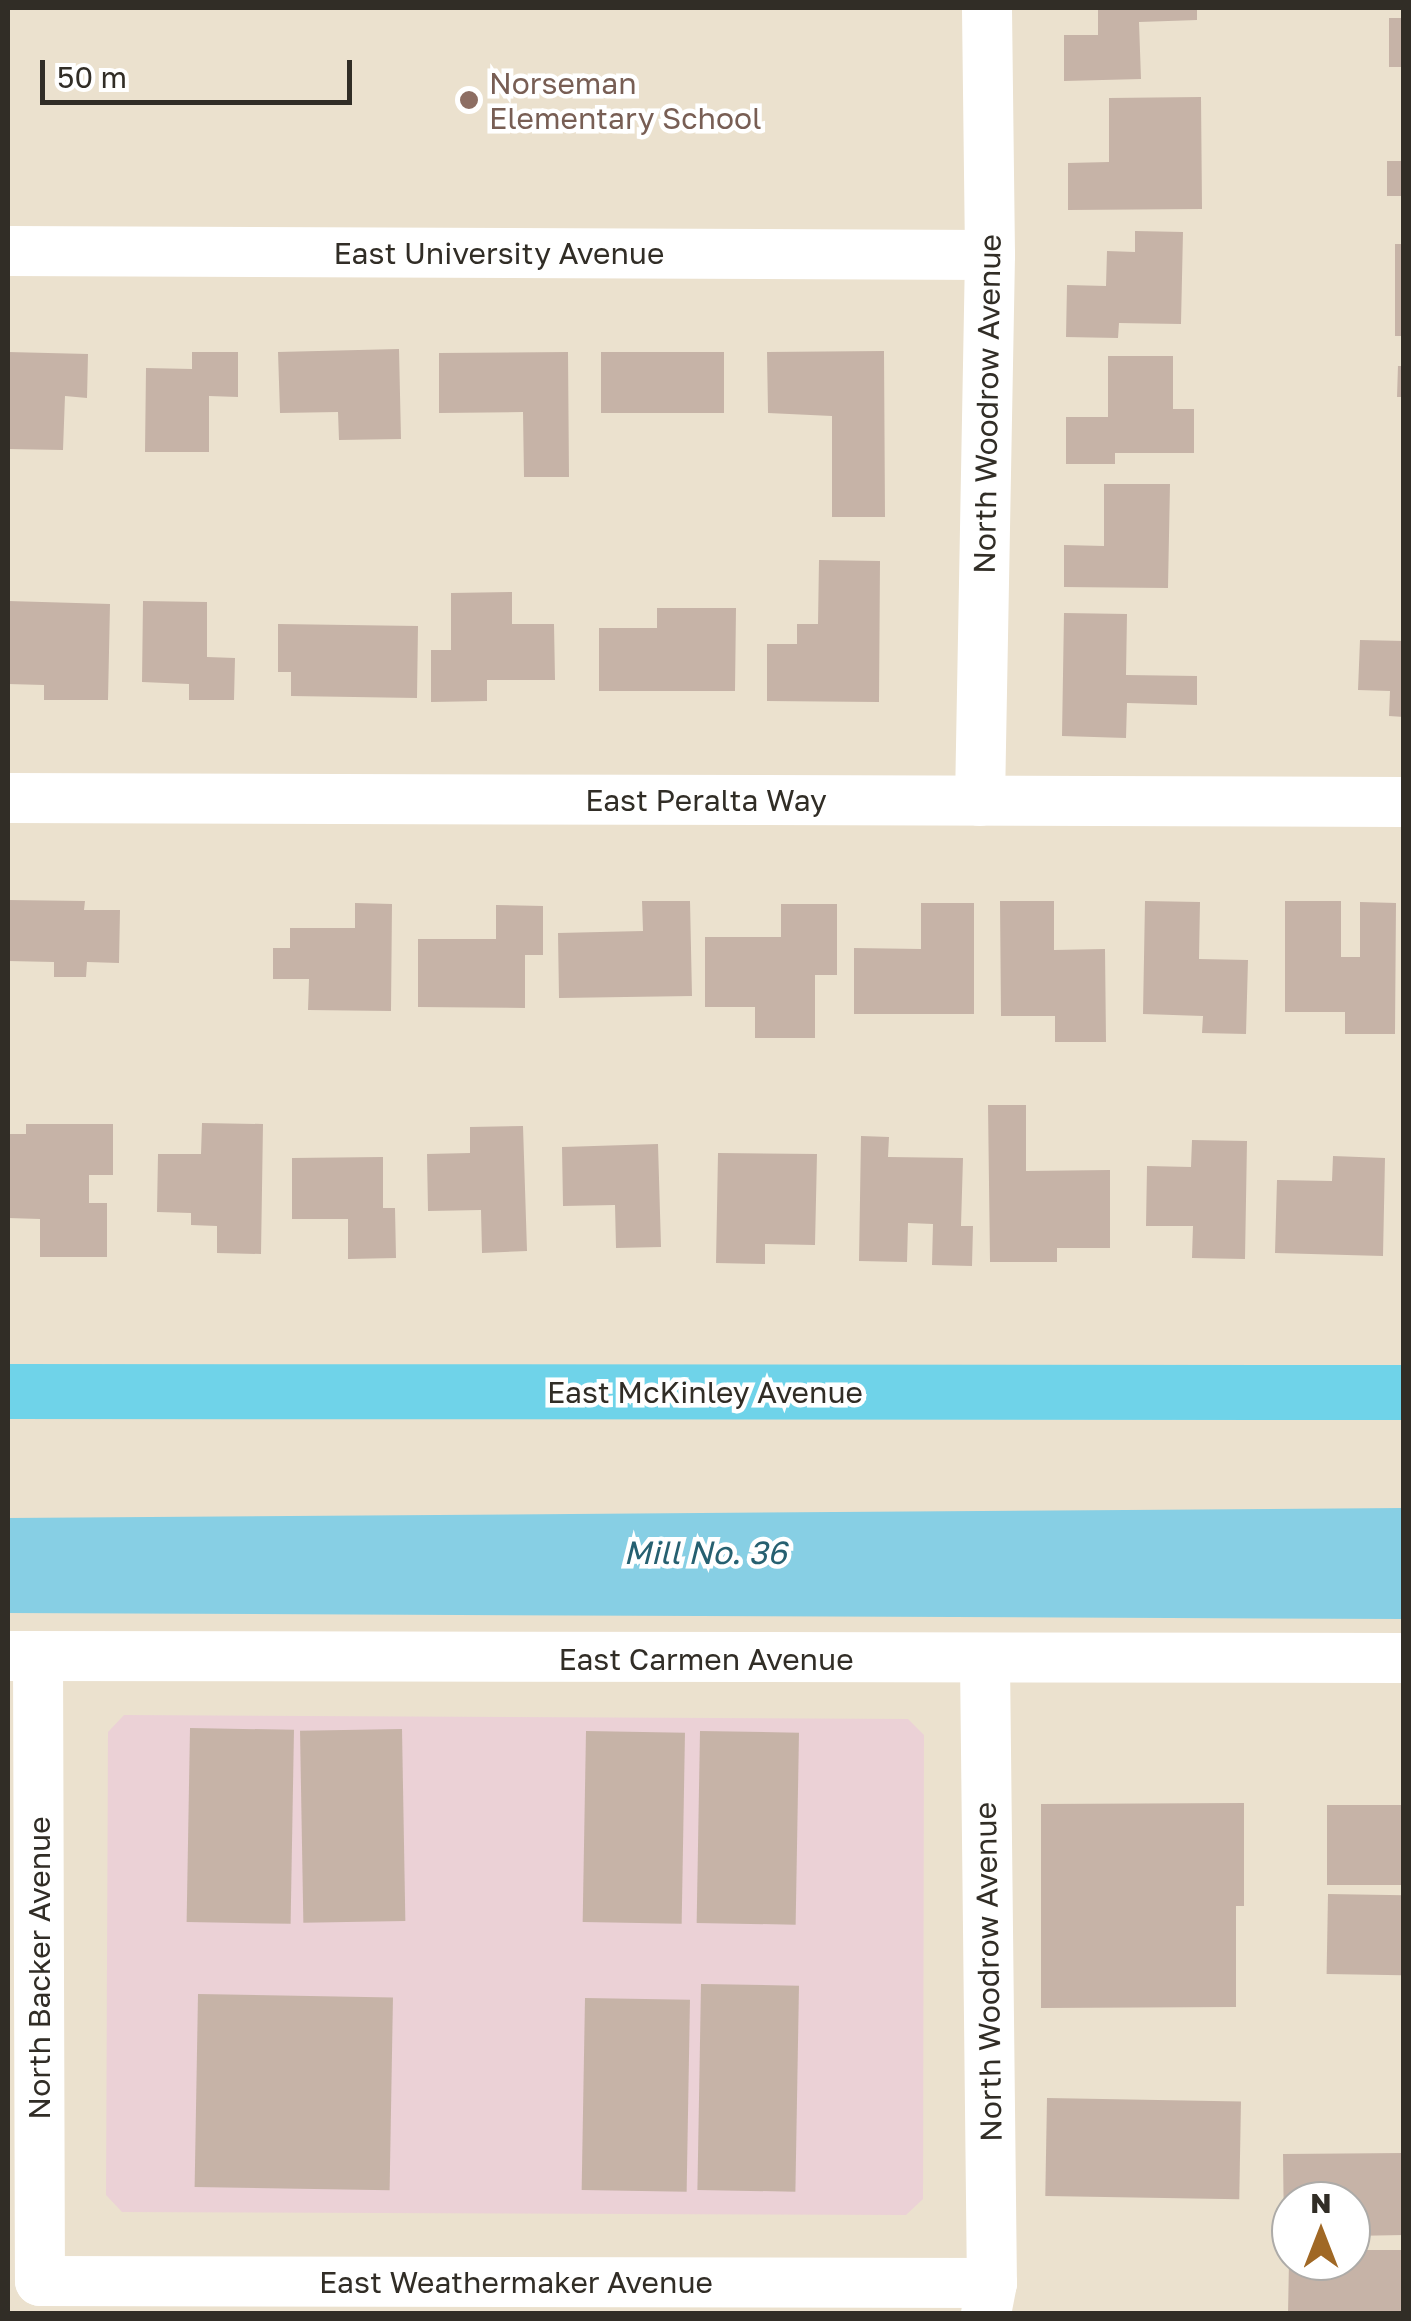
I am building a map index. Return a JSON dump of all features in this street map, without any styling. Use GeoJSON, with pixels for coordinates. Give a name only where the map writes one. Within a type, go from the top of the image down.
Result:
{"type":"FeatureCollection","features":[{"type":"Feature","properties":{"kind":"main road","name":"East McKinley Avenue"},"geometry":{"type":"LineString","coordinates":[[8,1391],[1404,1392]]}},
{"type":"Feature","properties":{"kind":"street","name":"North Woodrow Avenue"},"geometry":{"type":"LineString","coordinates":[[980,801],[990,255],[987,8]]}},
{"type":"Feature","properties":{"kind":"street","name":"East University Avenue"},"geometry":{"type":"LineString","coordinates":[[8,250],[990,255]]}},
{"type":"Feature","properties":{"kind":"street","name":"East Peralta Way"},"geometry":{"type":"LineString","coordinates":[[8,798],[1404,802]]}},
{"type":"Feature","properties":{"kind":"street","name":"East Carmen Avenue"},"geometry":{"type":"LineString","coordinates":[[23,1656],[1404,1658]]}},
{"type":"Feature","properties":{"kind":"street","name":"North Backer Avenue"},"geometry":{"type":"LineString","coordinates":[[23,1656],[40,2281]]}},
{"type":"Feature","properties":{"kind":"street","name":"North Woodrow Avenue"},"geometry":{"type":"LineString","coordinates":[[984,1660],[989,2298]]}},
{"type":"Feature","properties":{"kind":"street","name":"East Weathermaker Avenue"},"geometry":{"type":"LineString","coordinates":[[40,2281],[661,2298],[989,2298]]}},
{"type":"Feature","properties":{"kind":"shaded area"},"geometry":{"type":"Polygon","coordinates":[[[124,1715],[908,1719],[924,1735],[923,2199],[906,2215],[122,2212],[106,2195],[108,1732],[124,1715]]]}},
{"type":"Feature","properties":{"kind":"water","name":"Mill No. 36"},"geometry":{"type":"Polygon","coordinates":[[[1403,1508],[1403,1619],[8,1613],[8,1518],[1403,1508]]]}},
{"type":"Feature","properties":{"kind":"building"},"geometry":{"type":"Polygon","coordinates":[[[1098,8],[1197,8],[1197,20],[1139,22],[1141,79],[1064,81],[1064,35],[1098,35],[1098,8]]]}},
{"type":"Feature","properties":{"kind":"building"},"geometry":{"type":"Polygon","coordinates":[[[1389,18],[1404,18],[1404,67],[1389,67],[1389,18]]]}},
{"type":"Feature","properties":{"kind":"building"},"geometry":{"type":"Polygon","coordinates":[[[1201,97],[1202,209],[1068,210],[1068,163],[1109,162],[1109,98],[1201,97]]]}},
{"type":"Feature","properties":{"kind":"building"},"geometry":{"type":"Polygon","coordinates":[[[1387,161],[1404,161],[1404,196],[1387,196],[1387,161]]]}},
{"type":"Feature","properties":{"kind":"building"},"geometry":{"type":"Polygon","coordinates":[[[1135,231],[1183,232],[1181,324],[1119,323],[1118,338],[1066,337],[1067,285],[1106,286],[1107,251],[1135,252],[1135,231]]]}},
{"type":"Feature","properties":{"kind":"building"},"geometry":{"type":"Polygon","coordinates":[[[1395,244],[1404,244],[1404,336],[1395,336],[1395,244]]]}},
{"type":"Feature","properties":{"kind":"building"},"geometry":{"type":"Polygon","coordinates":[[[399,349],[401,439],[339,440],[338,412],[280,413],[278,352],[399,349]]]}},
{"type":"Feature","properties":{"kind":"building"},"geometry":{"type":"Polygon","coordinates":[[[884,351],[885,517],[832,517],[832,416],[768,413],[767,352],[884,351]]]}},
{"type":"Feature","properties":{"kind":"building"},"geometry":{"type":"Polygon","coordinates":[[[8,352],[88,354],[87,398],[65,396],[63,450],[8,449],[8,352]]]}},
{"type":"Feature","properties":{"kind":"building"},"geometry":{"type":"Polygon","coordinates":[[[192,352],[238,352],[238,397],[209,396],[209,452],[145,452],[146,368],[192,369],[192,352]]]}},
{"type":"Feature","properties":{"kind":"building"},"geometry":{"type":"Polygon","coordinates":[[[568,352],[569,477],[524,477],[523,412],[439,413],[439,353],[568,352]]]}},
{"type":"Feature","properties":{"kind":"building"},"geometry":{"type":"Polygon","coordinates":[[[601,352],[724,352],[724,413],[601,413],[601,352]]]}},
{"type":"Feature","properties":{"kind":"building"},"geometry":{"type":"Polygon","coordinates":[[[1108,356],[1173,356],[1173,409],[1194,409],[1194,453],[1115,453],[1115,464],[1066,464],[1066,417],[1108,417],[1108,356]]]}},
{"type":"Feature","properties":{"kind":"building"},"geometry":{"type":"Polygon","coordinates":[[[1398,366],[1404,366],[1404,397],[1397,397],[1398,366]]]}},
{"type":"Feature","properties":{"kind":"building"},"geometry":{"type":"Polygon","coordinates":[[[1104,484],[1170,484],[1168,588],[1064,587],[1064,545],[1104,546],[1104,484]]]}},
{"type":"Feature","properties":{"kind":"building"},"geometry":{"type":"Polygon","coordinates":[[[819,560],[880,561],[879,702],[767,701],[767,644],[797,644],[797,624],[818,624],[819,560]]]}},
{"type":"Feature","properties":{"kind":"building"},"geometry":{"type":"Polygon","coordinates":[[[512,592],[512,624],[554,624],[555,680],[487,680],[487,701],[431,702],[431,650],[451,650],[451,593],[512,592]]]}},
{"type":"Feature","properties":{"kind":"building"},"geometry":{"type":"Polygon","coordinates":[[[8,601],[110,604],[108,700],[44,700],[44,685],[8,684],[8,601]]]}},
{"type":"Feature","properties":{"kind":"building"},"geometry":{"type":"Polygon","coordinates":[[[143,601],[207,602],[207,657],[235,658],[234,700],[189,700],[189,684],[142,682],[143,601]]]}},
{"type":"Feature","properties":{"kind":"building"},"geometry":{"type":"Polygon","coordinates":[[[657,608],[736,608],[735,691],[599,691],[599,628],[657,628],[657,608]]]}},
{"type":"Feature","properties":{"kind":"building"},"geometry":{"type":"Polygon","coordinates":[[[1064,613],[1127,614],[1126,675],[1197,676],[1197,705],[1127,703],[1126,738],[1062,736],[1064,613]]]}},
{"type":"Feature","properties":{"kind":"building"},"geometry":{"type":"Polygon","coordinates":[[[278,624],[418,626],[417,698],[291,696],[291,672],[278,672],[278,624]]]}},
{"type":"Feature","properties":{"kind":"building"},"geometry":{"type":"Polygon","coordinates":[[[1360,640],[1404,641],[1404,717],[1389,716],[1390,691],[1358,690],[1360,640]]]}},
{"type":"Feature","properties":{"kind":"building"},"geometry":{"type":"Polygon","coordinates":[[[8,900],[85,901],[84,910],[120,910],[119,963],[87,962],[86,977],[54,977],[54,962],[8,961],[8,900]]]}},
{"type":"Feature","properties":{"kind":"building"},"geometry":{"type":"Polygon","coordinates":[[[642,901],[690,901],[692,996],[559,998],[558,933],[643,931],[642,901]]]}},
{"type":"Feature","properties":{"kind":"building"},"geometry":{"type":"Polygon","coordinates":[[[1000,901],[1054,901],[1054,950],[1105,949],[1106,1042],[1055,1042],[1055,1016],[1001,1016],[1000,901]]]}},
{"type":"Feature","properties":{"kind":"building"},"geometry":{"type":"Polygon","coordinates":[[[1145,901],[1200,902],[1199,959],[1248,960],[1246,1034],[1202,1033],[1203,1016],[1143,1014],[1145,901]]]}},
{"type":"Feature","properties":{"kind":"building"},"geometry":{"type":"Polygon","coordinates":[[[1285,901],[1341,901],[1341,957],[1360,957],[1360,902],[1396,903],[1395,1034],[1345,1034],[1345,1012],[1285,1012],[1285,901]]]}},
{"type":"Feature","properties":{"kind":"building"},"geometry":{"type":"Polygon","coordinates":[[[355,903],[392,904],[391,1011],[308,1010],[309,979],[273,979],[273,948],[290,948],[290,928],[355,928],[355,903]]]}},
{"type":"Feature","properties":{"kind":"building"},"geometry":{"type":"Polygon","coordinates":[[[921,903],[974,903],[974,1014],[854,1014],[854,948],[921,949],[921,903]]]}},
{"type":"Feature","properties":{"kind":"building"},"geometry":{"type":"Polygon","coordinates":[[[781,904],[837,904],[837,975],[815,975],[815,1038],[755,1038],[755,1007],[705,1007],[705,937],[781,937],[781,904]]]}},
{"type":"Feature","properties":{"kind":"building"},"geometry":{"type":"Polygon","coordinates":[[[496,905],[543,906],[543,955],[525,955],[525,1008],[418,1007],[418,939],[496,939],[496,905]]]}},
{"type":"Feature","properties":{"kind":"building"},"geometry":{"type":"Polygon","coordinates":[[[988,1105],[1026,1105],[1026,1171],[1110,1170],[1110,1248],[1057,1248],[1057,1262],[990,1262],[988,1105]]]}},
{"type":"Feature","properties":{"kind":"building"},"geometry":{"type":"Polygon","coordinates":[[[202,1123],[263,1124],[261,1254],[217,1253],[217,1226],[191,1225],[191,1213],[157,1212],[158,1154],[201,1154],[202,1123]]]}},
{"type":"Feature","properties":{"kind":"building"},"geometry":{"type":"Polygon","coordinates":[[[26,1124],[113,1124],[113,1175],[89,1175],[89,1203],[107,1203],[107,1257],[40,1257],[40,1219],[8,1218],[8,1134],[26,1134],[26,1124]]]}},
{"type":"Feature","properties":{"kind":"building"},"geometry":{"type":"Polygon","coordinates":[[[523,1126],[527,1251],[482,1253],[481,1210],[428,1211],[427,1154],[470,1153],[470,1127],[523,1126]]]}},
{"type":"Feature","properties":{"kind":"building"},"geometry":{"type":"Polygon","coordinates":[[[861,1136],[889,1137],[888,1157],[963,1158],[961,1226],[973,1226],[972,1266],[932,1265],[933,1224],[908,1223],[907,1262],[859,1261],[861,1136]]]}},
{"type":"Feature","properties":{"kind":"building"},"geometry":{"type":"Polygon","coordinates":[[[1192,1140],[1247,1141],[1245,1259],[1192,1258],[1193,1226],[1146,1226],[1147,1166],[1191,1167],[1192,1140]]]}},
{"type":"Feature","properties":{"kind":"building"},"geometry":{"type":"Polygon","coordinates":[[[658,1144],[661,1247],[616,1248],[615,1205],[563,1206],[562,1147],[658,1144]]]}},
{"type":"Feature","properties":{"kind":"building"},"geometry":{"type":"Polygon","coordinates":[[[718,1153],[817,1154],[815,1245],[765,1244],[765,1264],[716,1263],[718,1153]]]}},
{"type":"Feature","properties":{"kind":"building"},"geometry":{"type":"Polygon","coordinates":[[[1333,1156],[1385,1158],[1383,1256],[1275,1253],[1277,1180],[1332,1181],[1333,1156]]]}},
{"type":"Feature","properties":{"kind":"building"},"geometry":{"type":"Polygon","coordinates":[[[383,1157],[383,1208],[395,1208],[396,1258],[348,1259],[348,1219],[292,1219],[292,1158],[383,1157]]]}},
{"type":"Feature","properties":{"kind":"building"},"geometry":{"type":"Polygon","coordinates":[[[190,1728],[294,1730],[291,1924],[187,1922],[190,1728]]]}},
{"type":"Feature","properties":{"kind":"building"},"geometry":{"type":"Polygon","coordinates":[[[402,1729],[405,1921],[303,1923],[300,1731],[402,1729]]]}},
{"type":"Feature","properties":{"kind":"building"},"geometry":{"type":"Polygon","coordinates":[[[586,1731],[685,1733],[682,1924],[583,1922],[586,1731]]]}},
{"type":"Feature","properties":{"kind":"building"},"geometry":{"type":"Polygon","coordinates":[[[700,1731],[799,1733],[796,1925],[697,1923],[700,1731]]]}},
{"type":"Feature","properties":{"kind":"building"},"geometry":{"type":"Polygon","coordinates":[[[1244,1803],[1244,1906],[1236,1906],[1236,2007],[1041,2008],[1041,1804],[1244,1803]]]}},
{"type":"Feature","properties":{"kind":"building"},"geometry":{"type":"Polygon","coordinates":[[[1327,1805],[1404,1805],[1404,1885],[1327,1885],[1327,1805]]]}},
{"type":"Feature","properties":{"kind":"building"},"geometry":{"type":"Polygon","coordinates":[[[1328,1894],[1404,1895],[1403,1975],[1327,1974],[1328,1894]]]}},
{"type":"Feature","properties":{"kind":"building"},"geometry":{"type":"Polygon","coordinates":[[[701,1984],[799,1986],[795,2192],[697,2190],[701,1984]]]}},
{"type":"Feature","properties":{"kind":"building"},"geometry":{"type":"Polygon","coordinates":[[[198,1994],[393,1997],[390,2190],[195,2187],[198,1994]]]}},
{"type":"Feature","properties":{"kind":"building"},"geometry":{"type":"Polygon","coordinates":[[[585,1998],[690,2000],[687,2192],[582,2190],[585,1998]]]}},
{"type":"Feature","properties":{"kind":"building"},"geometry":{"type":"Polygon","coordinates":[[[1047,2098],[1241,2101],[1239,2199],[1045,2196],[1047,2098]]]}},
{"type":"Feature","properties":{"kind":"building"},"geometry":{"type":"Polygon","coordinates":[[[1404,2153],[1404,2235],[1371,2236],[1371,2181],[1283,2181],[1283,2154],[1404,2153]]]}},
{"type":"Feature","properties":{"kind":"building"},"geometry":{"type":"Polygon","coordinates":[[[1371,2250],[1404,2250],[1404,2314],[1288,2314],[1289,2281],[1371,2281],[1371,2250]]]}},
{"type":"Feature","properties":{"kind":"place","name":"Norseman Elementary School"},"geometry":{"type":"Point","coordinates":[469,100]}}]}
